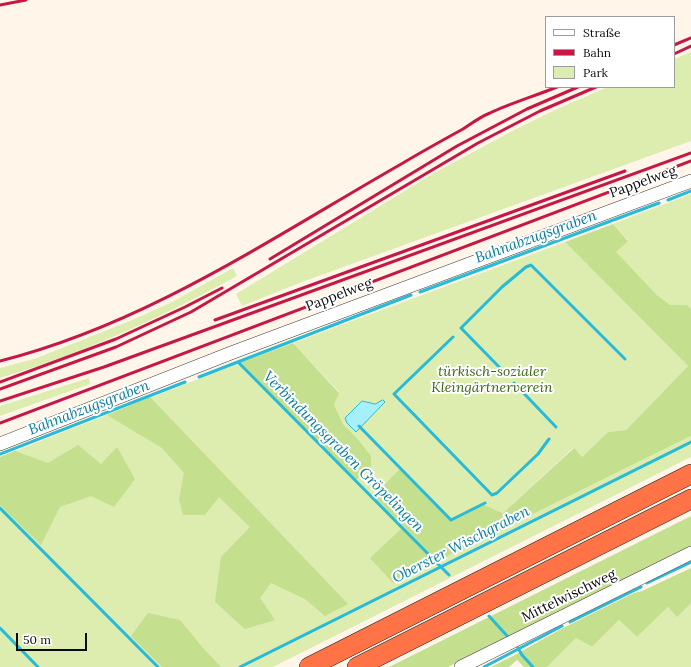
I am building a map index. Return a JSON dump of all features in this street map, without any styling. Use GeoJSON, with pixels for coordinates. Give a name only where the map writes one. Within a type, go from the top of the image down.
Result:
{"type":"FeatureCollection","features":[{"type":"Feature","properties":{"kind":"highway"},"geometry":{"type":"LineString","coordinates":[[309,667],[691,474]]}},
{"type":"Feature","properties":{"kind":"highway"},"geometry":{"type":"LineString","coordinates":[[357,667],[691,499]]}},
{"type":"Feature","properties":{"kind":"street","name":"Pappelweg"},"geometry":{"type":"LineString","coordinates":[[0,444],[231,353],[691,181]]}},
{"type":"Feature","properties":{"kind":"street","name":"Mittelwischweg"},"geometry":{"type":"LineString","coordinates":[[462,667],[691,553]]}},
{"type":"Feature","properties":{"kind":"green space"},"geometry":{"type":"Polygon","coordinates":[[[691,52],[691,141],[302,282],[242,306],[236,294],[434,173],[514,130],[559,108],[606,88],[675,88],[675,59],[691,52]]]}},
{"type":"Feature","properties":{"kind":"green space"},"geometry":{"type":"Polygon","coordinates":[[[691,194],[691,309],[687,305],[670,305],[657,295],[615,252],[628,240],[613,224],[691,194]]]}},
{"type":"Feature","properties":{"kind":"green space"},"geometry":{"type":"Polygon","coordinates":[[[613,224],[628,241],[616,252],[657,295],[670,305],[687,305],[691,309],[691,436],[393,583],[370,558],[401,529],[371,498],[401,468],[450,519],[482,504],[503,513],[574,448],[582,457],[608,432],[626,430],[688,366],[565,242],[613,224]]]}},
{"type":"Feature","properties":{"kind":"green space","name":"türkisch-sozialer Kleingärtnerverein"},"geometry":{"type":"Polygon","coordinates":[[[565,242],[688,366],[626,430],[608,432],[582,457],[573,448],[503,513],[482,504],[450,519],[401,468],[401,529],[393,583],[691,436],[691,457],[273,667],[0,667],[0,457],[239,363],[355,481],[355,436],[343,424],[334,405],[339,392],[293,343],[565,242]]]}},
{"type":"Feature","properties":{"kind":"green space"},"geometry":{"type":"Polygon","coordinates":[[[233,268],[237,276],[180,306],[91,346],[0,378],[0,368],[37,358],[137,318],[172,302],[233,268]]]}},
{"type":"Feature","properties":{"kind":"green space"},"geometry":{"type":"Polygon","coordinates":[[[293,343],[339,393],[334,405],[343,424],[371,456],[371,466],[355,481],[239,363],[293,343]]]}},
{"type":"Feature","properties":{"kind":"green space"},"geometry":{"type":"Polygon","coordinates":[[[89,378],[90,384],[0,416],[0,406],[89,378]]]}},
{"type":"Feature","properties":{"kind":"green space"},"geometry":{"type":"Polygon","coordinates":[[[150,397],[348,604],[325,616],[305,599],[271,583],[260,598],[275,620],[245,629],[215,602],[221,557],[250,527],[219,497],[205,515],[183,515],[179,499],[184,473],[162,448],[107,415],[150,397]]]}},
{"type":"Feature","properties":{"kind":"green space"},"geometry":{"type":"Polygon","coordinates":[[[78,445],[101,464],[117,447],[135,479],[114,507],[91,496],[60,507],[41,545],[0,505],[0,457],[15,451],[48,463],[78,445]]]}},
{"type":"Feature","properties":{"kind":"green space"},"geometry":{"type":"Polygon","coordinates":[[[691,516],[691,546],[448,667],[389,667],[691,516]]]}},
{"type":"Feature","properties":{"kind":"green space"},"geometry":{"type":"Polygon","coordinates":[[[691,568],[691,603],[677,617],[668,607],[637,637],[619,620],[592,647],[576,638],[547,667],[524,667],[517,660],[509,667],[491,667],[565,627],[634,593],[642,591],[691,568]]]}},
{"type":"Feature","properties":{"kind":"green space"},"geometry":{"type":"Polygon","coordinates":[[[691,603],[691,667],[547,667],[576,638],[592,647],[619,620],[637,637],[668,607],[677,616],[691,603]]]}},
{"type":"Feature","properties":{"kind":"green space"},"geometry":{"type":"Polygon","coordinates":[[[148,613],[180,620],[221,667],[162,667],[131,636],[148,613]]]}},
{"type":"Feature","properties":{"kind":"water"},"geometry":{"type":"Polygon","coordinates":[[[383,400],[385,402],[356,432],[347,423],[345,418],[362,401],[375,404],[383,400]]]}},
{"type":"Feature","properties":{"kind":"waterway","name":"Bahnabzugsgraben"},"geometry":{"type":"LineString","coordinates":[[668,200],[691,191]]}},
{"type":"Feature","properties":{"kind":"waterway","name":"Bahnabzugsgraben"},"geometry":{"type":"LineString","coordinates":[[420,292],[659,203]]}},
{"type":"Feature","properties":{"kind":"waterway"},"geometry":{"type":"LineString","coordinates":[[504,372],[461,328],[502,287],[526,267],[531,265],[625,359]]}},
{"type":"Feature","properties":{"kind":"waterway","name":"Bahnabzugsgraben"},"geometry":{"type":"LineString","coordinates":[[199,377],[411,295]]}},
{"type":"Feature","properties":{"kind":"waterway"},"geometry":{"type":"LineString","coordinates":[[453,337],[394,394],[492,495],[497,493],[538,454],[549,439]]}},
{"type":"Feature","properties":{"kind":"waterway","name":"Verbindungsgraben Gröpelingen"},"geometry":{"type":"LineString","coordinates":[[238,362],[449,575]]}},
{"type":"Feature","properties":{"kind":"waterway","name":"Bahnabzugsgraben"},"geometry":{"type":"LineString","coordinates":[[0,454],[185,382]]}},
{"type":"Feature","properties":{"kind":"waterway"},"geometry":{"type":"LineString","coordinates":[[514,383],[556,427]]}},
{"type":"Feature","properties":{"kind":"waterway"},"geometry":{"type":"LineString","coordinates":[[359,426],[451,520],[485,503]]}},
{"type":"Feature","properties":{"kind":"waterway","name":"Oberster Wischgraben"},"geometry":{"type":"LineString","coordinates":[[240,667],[691,442]]}},
{"type":"Feature","properties":{"kind":"waterway"},"geometry":{"type":"LineString","coordinates":[[0,508],[158,667]]}},
{"type":"Feature","properties":{"kind":"waterway"},"geometry":{"type":"LineString","coordinates":[[647,583],[691,562]]}},
{"type":"Feature","properties":{"kind":"waterway"},"geometry":{"type":"LineString","coordinates":[[570,622],[641,587]]}},
{"type":"Feature","properties":{"kind":"waterway","name":"Verbindungsgraben Gröpelingen"},"geometry":{"type":"LineString","coordinates":[[489,616],[509,638]]}},
{"type":"Feature","properties":{"kind":"waterway"},"geometry":{"type":"LineString","coordinates":[[484,667],[562,626]]}},
{"type":"Feature","properties":{"kind":"waterway"},"geometry":{"type":"LineString","coordinates":[[0,628],[38,667]]}},
{"type":"Feature","properties":{"kind":"waterway","name":"Verbindungsgraben Gröpelingen"},"geometry":{"type":"LineString","coordinates":[[518,648],[533,667]]}},
{"type":"Feature","properties":{"kind":"railway"},"geometry":{"type":"LineString","coordinates":[[0,5],[26,0]]}},
{"type":"Feature","properties":{"kind":"railway"},"geometry":{"type":"LineString","coordinates":[[675,45],[691,38]]}},
{"type":"Feature","properties":{"kind":"railway"},"geometry":{"type":"LineString","coordinates":[[675,54],[691,46]]}},
{"type":"Feature","properties":{"kind":"railway"},"geometry":{"type":"LineString","coordinates":[[0,361],[54,345],[107,325],[158,302],[257,248],[483,116],[554,88]]}},
{"type":"Feature","properties":{"kind":"railway"},"geometry":{"type":"LineString","coordinates":[[270,259],[457,146],[527,109],[576,88]]}},
{"type":"Feature","properties":{"kind":"railway"},"geometry":{"type":"LineString","coordinates":[[0,389],[116,347],[191,312],[478,143],[540,111],[594,88]]}},
{"type":"Feature","properties":{"kind":"railway"},"geometry":{"type":"LineString","coordinates":[[0,401],[104,367],[691,153]]}},
{"type":"Feature","properties":{"kind":"railway"},"geometry":{"type":"LineString","coordinates":[[0,423],[691,161]]}},
{"type":"Feature","properties":{"kind":"railway"},"geometry":{"type":"LineString","coordinates":[[215,320],[625,171]]}},
{"type":"Feature","properties":{"kind":"railway"},"geometry":{"type":"LineString","coordinates":[[0,382],[116,339],[222,288]]}}]}
